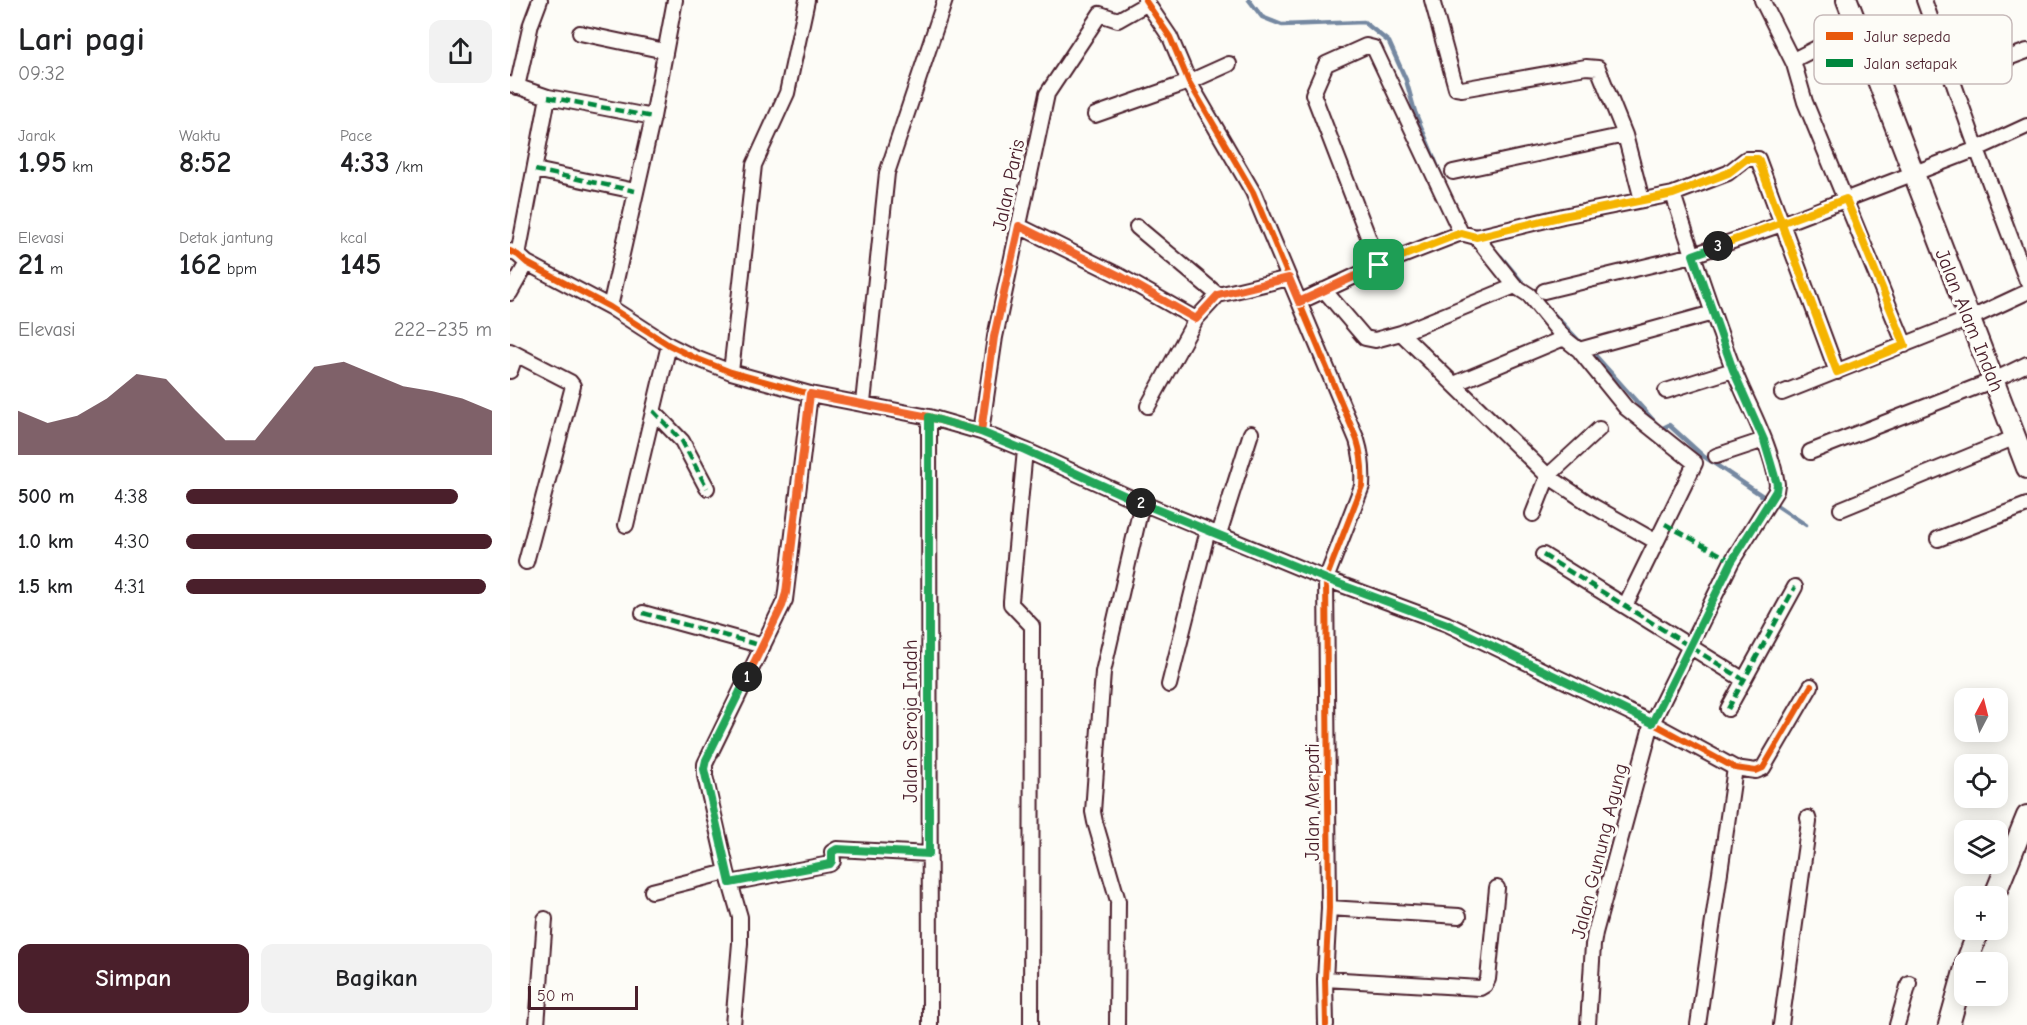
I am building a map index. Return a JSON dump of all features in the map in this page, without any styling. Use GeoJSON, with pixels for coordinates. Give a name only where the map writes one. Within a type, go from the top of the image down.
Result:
{"type":"FeatureCollection","features":[{"type":"Feature","properties":{"kind":"street"},"geometry":{"type":"LineString","coordinates":[[540,0],[513,85],[548,96],[653,117]]}},
{"type":"Feature","properties":{"kind":"street"},"geometry":{"type":"LineString","coordinates":[[610,307],[653,117],[675,0]]}},
{"type":"Feature","properties":{"kind":"street"},"geometry":{"type":"LineString","coordinates":[[731,372],[754,165],[788,93],[807,0]]}},
{"type":"Feature","properties":{"kind":"street"},"geometry":{"type":"LineString","coordinates":[[863,403],[887,173],[945,0]]}},
{"type":"Feature","properties":{"kind":"street"},"geometry":{"type":"LineString","coordinates":[[1432,0],[1456,88],[1462,89],[1586,67],[1598,68],[1625,135],[1642,200]]}},
{"type":"Feature","properties":{"kind":"street"},"geometry":{"type":"LineString","coordinates":[[1762,0],[1794,64],[1805,102],[1905,345]]}},
{"type":"Feature","properties":{"kind":"street","name":"Jalan Alam Indah"},"geometry":{"type":"LineString","coordinates":[[1847,0],[1853,15]]}},
{"type":"Feature","properties":{"kind":"street"},"geometry":{"type":"LineString","coordinates":[[1924,0],[1929,15]]}},
{"type":"Feature","properties":{"kind":"street"},"geometry":{"type":"LineString","coordinates":[[1146,1],[1173,42],[1189,82],[1249,184],[1357,440],[1363,472],[1359,497],[1326,579]]}},
{"type":"Feature","properties":{"kind":"street","name":"Jalan Paris"},"geometry":{"type":"LineString","coordinates":[[981,432],[994,337],[1048,91],[1100,14],[1118,20],[1146,1]]}},
{"type":"Feature","properties":{"kind":"street"},"geometry":{"type":"LineString","coordinates":[[580,33],[666,51]]}},
{"type":"Feature","properties":{"kind":"street"},"geometry":{"type":"LineString","coordinates":[[1379,265],[1313,94],[1326,64],[1366,46],[1374,48],[1461,233]]}},
{"type":"Feature","properties":{"kind":"street"},"geometry":{"type":"LineString","coordinates":[[1794,64],[1799,57],[1814,49]]}},
{"type":"Feature","properties":{"kind":"street"},"geometry":{"type":"LineString","coordinates":[[2012,57],[2027,51]]}},
{"type":"Feature","properties":{"kind":"street"},"geometry":{"type":"LineString","coordinates":[[1095,115],[1189,82],[1229,64]]}},
{"type":"Feature","properties":{"kind":"street","name":"Jalan Alam Indah"},"geometry":{"type":"LineString","coordinates":[[1879,84],[2027,468]]}},
{"type":"Feature","properties":{"kind":"street"},"geometry":{"type":"LineString","coordinates":[[1954,84],[2027,281]]}},
{"type":"Feature","properties":{"kind":"street"},"geometry":{"type":"LineString","coordinates":[[510,292],[548,96]]}},
{"type":"Feature","properties":{"kind":"street"},"geometry":{"type":"LineString","coordinates":[[1544,291],[1693,255],[1782,224],[1977,149],[2027,126]]}},
{"type":"Feature","properties":{"kind":"street"},"geometry":{"type":"LineString","coordinates":[[1453,172],[1625,135]]}},
{"type":"Feature","properties":{"kind":"street"},"geometry":{"type":"LineString","coordinates":[[1299,302],[1379,265],[1461,233],[1476,237],[1563,216],[1673,194],[1728,173],[1746,159],[1758,159],[1837,372]]}},
{"type":"Feature","properties":{"kind":"street"},"geometry":{"type":"LineString","coordinates":[[535,170],[635,191]]}},
{"type":"Feature","properties":{"kind":"street","name":"Jalan Gunung Agung"},"geometry":{"type":"LineString","coordinates":[[1588,1025],[1594,939],[1652,723],[1732,561],[1776,491],[1776,478],[1764,440],[1733,370],[1673,194]]}},
{"type":"Feature","properties":{"kind":"street"},"geometry":{"type":"LineString","coordinates":[[1019,226],[1120,276],[1196,319]]}},
{"type":"Feature","properties":{"kind":"street"},"geometry":{"type":"LineString","coordinates":[[1137,226],[1218,295]]}},
{"type":"Feature","properties":{"kind":"street"},"geometry":{"type":"LineString","coordinates":[[1476,237],[1515,286],[1529,295],[1564,338],[1579,350],[1626,408],[1695,463],[1625,606]]}},
{"type":"Feature","properties":{"kind":"street"},"geometry":{"type":"LineString","coordinates":[[518,257],[610,307],[669,345],[731,372],[810,394],[929,417],[981,432],[1142,503],[1326,579],[1447,624],[1652,723],[1735,768],[1756,771],[1763,768],[1811,686]]}},
{"type":"Feature","properties":{"kind":"street"},"geometry":{"type":"LineString","coordinates":[[1148,406],[1196,319],[1218,295],[1289,278]]}},
{"type":"Feature","properties":{"kind":"street"},"geometry":{"type":"LineString","coordinates":[[1324,290],[1365,338],[1375,340],[1401,333],[1515,286]]}},
{"type":"Feature","properties":{"kind":"street"},"geometry":{"type":"LineString","coordinates":[[1782,393],[1969,319],[2027,292]]}},
{"type":"Feature","properties":{"kind":"street"},"geometry":{"type":"LineString","coordinates":[[1579,350],[1713,313]]}},
{"type":"Feature","properties":{"kind":"street"},"geometry":{"type":"LineString","coordinates":[[1401,333],[1548,476],[1593,506],[1655,541]]}},
{"type":"Feature","properties":{"kind":"street"},"geometry":{"type":"LineString","coordinates":[[1454,384],[1564,338]]}},
{"type":"Feature","properties":{"kind":"street"},"geometry":{"type":"LineString","coordinates":[[626,525],[669,345]]}},
{"type":"Feature","properties":{"kind":"street"},"geometry":{"type":"LineString","coordinates":[[510,371],[513,353],[570,382],[573,386],[526,562]]}},
{"type":"Feature","properties":{"kind":"street"},"geometry":{"type":"LineString","coordinates":[[1810,452],[1994,380],[2027,364]]}},
{"type":"Feature","properties":{"kind":"street"},"geometry":{"type":"LineString","coordinates":[[1666,391],[1733,370]]}},
{"type":"Feature","properties":{"kind":"street"},"geometry":{"type":"LineString","coordinates":[[733,1025],[741,929],[740,916],[705,776],[705,764],[782,606],[787,589],[810,394]]}},
{"type":"Feature","properties":{"kind":"street"},"geometry":{"type":"LineString","coordinates":[[653,411],[682,441],[707,488]]}},
{"type":"Feature","properties":{"kind":"street","name":"Jalan Seroja Indah"},"geometry":{"type":"LineString","coordinates":[[929,417],[930,1025]]}},
{"type":"Feature","properties":{"kind":"street"},"geometry":{"type":"LineString","coordinates":[[1533,514],[1548,476],[1599,429]]}},
{"type":"Feature","properties":{"kind":"street"},"geometry":{"type":"LineString","coordinates":[[1168,685],[1213,532],[1251,433]]}},
{"type":"Feature","properties":{"kind":"street"},"geometry":{"type":"LineString","coordinates":[[1841,509],[2016,437]]}},
{"type":"Feature","properties":{"kind":"street"},"geometry":{"type":"LineString","coordinates":[[1716,456],[1764,440]]}},
{"type":"Feature","properties":{"kind":"street"},"geometry":{"type":"LineString","coordinates":[[1025,450],[1011,602],[1032,626],[1031,1025]]}},
{"type":"Feature","properties":{"kind":"street"},"geometry":{"type":"LineString","coordinates":[[1117,1025],[1118,901],[1095,822],[1094,801],[1102,672],[1142,503]]}},
{"type":"Feature","properties":{"kind":"street"},"geometry":{"type":"LineString","coordinates":[[1938,539],[2027,505]]}},
{"type":"Feature","properties":{"kind":"street"},"geometry":{"type":"LineString","coordinates":[[1543,555],[1744,680]]}},
{"type":"Feature","properties":{"kind":"street","name":"Jalan Merpati"},"geometry":{"type":"LineString","coordinates":[[1326,579],[1329,908],[1325,979],[1326,1025]]}},
{"type":"Feature","properties":{"kind":"street"},"geometry":{"type":"LineString","coordinates":[[1728,709],[1795,587]]}},
{"type":"Feature","properties":{"kind":"street"},"geometry":{"type":"LineString","coordinates":[[643,613],[763,646]]}},
{"type":"Feature","properties":{"kind":"street"},"geometry":{"type":"LineString","coordinates":[[1698,1025],[1735,768]]}},
{"type":"Feature","properties":{"kind":"street"},"geometry":{"type":"LineString","coordinates":[[1998,886],[2027,816]]}},
{"type":"Feature","properties":{"kind":"street"},"geometry":{"type":"LineString","coordinates":[[1781,1025],[1808,818]]}},
{"type":"Feature","properties":{"kind":"street"},"geometry":{"type":"LineString","coordinates":[[652,891],[729,877],[830,864],[832,852],[837,849],[929,854]]}},
{"type":"Feature","properties":{"kind":"street"},"geometry":{"type":"LineString","coordinates":[[1325,979],[1480,988],[1488,979],[1497,888]]}},
{"type":"Feature","properties":{"kind":"street"},"geometry":{"type":"LineString","coordinates":[[1329,908],[1459,916]]}},
{"type":"Feature","properties":{"kind":"street"},"geometry":{"type":"LineString","coordinates":[[537,1025],[545,919]]}},
{"type":"Feature","properties":{"kind":"street"},"geometry":{"type":"LineString","coordinates":[[1897,1025],[1909,983]]}},
{"type":"Feature","properties":{"kind":"street"},"geometry":{"type":"LineString","coordinates":[[1949,1025],[1954,1006]]}},
{"type":"Feature","properties":{"kind":"waterway"},"geometry":{"type":"LineString","coordinates":[[1249,0],[1262,17],[1282,25],[1364,22],[1389,42],[1406,80],[1415,112],[1446,187]]}},
{"type":"Feature","properties":{"kind":"waterway"},"geometry":{"type":"LineString","coordinates":[[1501,257],[1526,287]]}},
{"type":"Feature","properties":{"kind":"waterway"},"geometry":{"type":"LineString","coordinates":[[1548,308],[1579,341]]}},
{"type":"Feature","properties":{"kind":"waterway"},"geometry":{"type":"LineString","coordinates":[[1594,354],[1661,429],[1669,425],[1703,456],[1806,525]]}},
{"type":"Feature","properties":{"kind":"marked path"},"geometry":{"type":"LineString","coordinates":[[548,97],[653,117]]}},
{"type":"Feature","properties":{"kind":"marked path"},"geometry":{"type":"LineString","coordinates":[[535,170],[635,191]]}},
{"type":"Feature","properties":{"kind":"marked path"},"geometry":{"type":"LineString","coordinates":[[653,411],[682,441],[707,488]]}},
{"type":"Feature","properties":{"kind":"marked path"},"geometry":{"type":"LineString","coordinates":[[1665,524],[1732,561]]}},
{"type":"Feature","properties":{"kind":"marked path"},"geometry":{"type":"LineString","coordinates":[[1543,555],[1744,680]]}},
{"type":"Feature","properties":{"kind":"marked path"},"geometry":{"type":"LineString","coordinates":[[1728,709],[1795,587]]}},
{"type":"Feature","properties":{"kind":"marked path"},"geometry":{"type":"LineString","coordinates":[[643,613],[763,646]]}},
{"type":"Feature","properties":{"kind":"marked path"},"geometry":{"type":"LineString","coordinates":[[730,883],[830,864],[833,861],[832,852],[837,849],[929,854]]}},
{"type":"Feature","properties":{"kind":"cycle path"},"geometry":{"type":"LineString","coordinates":[[1145,0],[1170,37],[1189,82],[1253,192],[1357,440],[1361,457],[1362,486],[1326,579],[1329,908],[1325,979],[1326,1025]]}},
{"type":"Feature","properties":{"kind":"cycle path"},"geometry":{"type":"LineString","coordinates":[[510,251],[527,263],[610,307],[669,345],[693,357],[731,372],[810,394],[929,417],[981,432],[1142,503],[1326,579],[1447,624],[1652,723],[1735,768],[1756,771],[1763,768],[1811,686]]}},
{"type":"Feature","properties":{"kind":"route"},"geometry":{"type":"LineString","coordinates":[[1379,265],[1299,302],[1289,278],[1218,295],[1196,319],[1120,276],[1019,226],[994,337],[981,432],[929,417],[810,394],[785,600],[704,769],[730,883],[830,864],[832,863],[832,852],[835,849],[929,854],[929,417],[981,432],[1142,503],[1326,579],[1447,624],[1652,723],[1732,561],[1776,491],[1777,484],[1764,440],[1733,370],[1693,255],[1782,224],[1846,199],[1905,345],[1837,372],[1782,224],[1758,159],[1752,158],[1746,159],[1728,173],[1673,194],[1563,216],[1476,237],[1461,233],[1379,265]]}}]}
